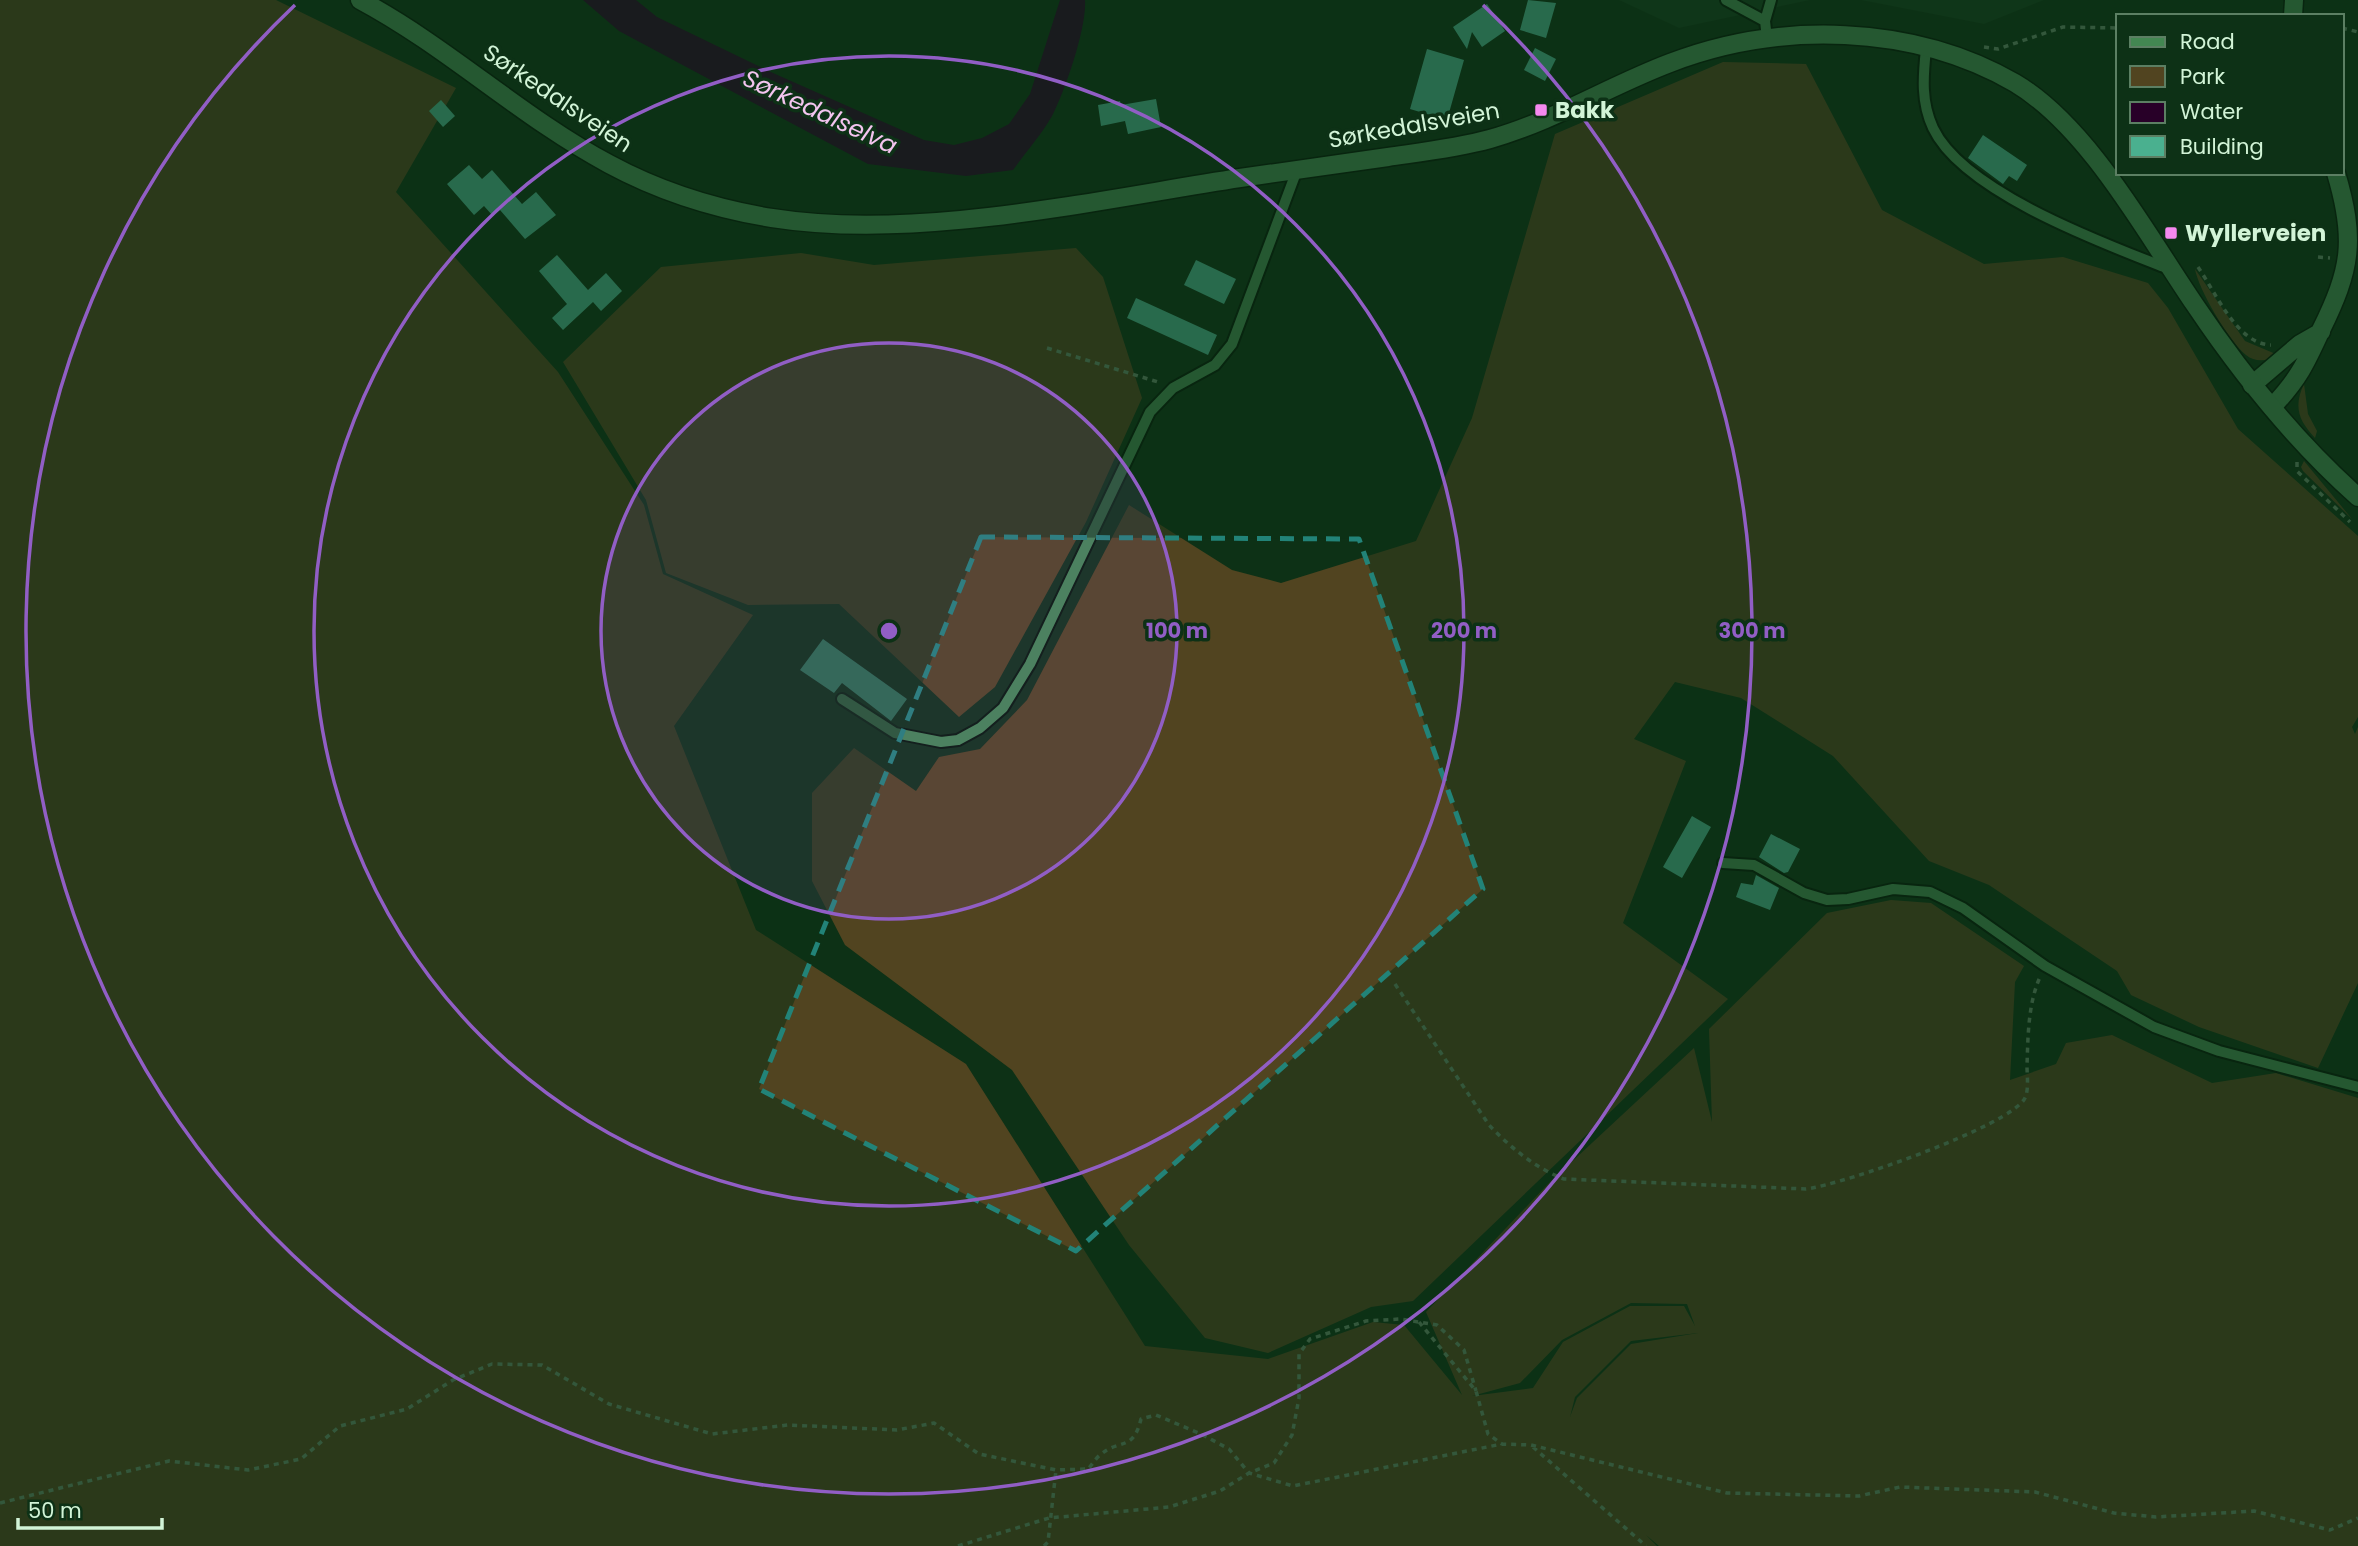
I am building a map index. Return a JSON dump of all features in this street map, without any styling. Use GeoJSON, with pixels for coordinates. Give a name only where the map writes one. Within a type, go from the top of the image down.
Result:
{"type":"FeatureCollection","features":[{"type":"Feature","properties":{"kind":"street","name":"Sørkedalsveien"},"geometry":{"type":"LineString","coordinates":[[360,0],[427,38],[550,127],[611,166],[706,203],[753,214],[841,224],[931,221],[1297,170],[1490,139],[1552,118],[1668,64],[1766,29],[1859,36],[1926,49],[1996,74],[2034,95],[2055,113],[2101,169],[2252,385],[2358,498]]}},
{"type":"Feature","properties":{"kind":"street"},"geometry":{"type":"LineString","coordinates":[[2272,407],[2300,374],[2337,301],[2347,259],[2346,214],[2336,175]]}},
{"type":"Feature","properties":{"kind":"street"},"geometry":{"type":"LineString","coordinates":[[2252,385],[2300,344],[2321,332]]}},
{"type":"Feature","properties":{"kind":"lane"},"geometry":{"type":"LineString","coordinates":[[1726,0],[1766,29],[1771,0]]}},
{"type":"Feature","properties":{"kind":"lane"},"geometry":{"type":"LineString","coordinates":[[1926,49],[1922,89],[1933,128],[1953,157],[1983,181],[2081,235],[2171,270]]}},
{"type":"Feature","properties":{"kind":"lane"},"geometry":{"type":"LineString","coordinates":[[842,699],[895,733],[941,742],[958,740],[969,734],[1003,708],[1036,653],[1150,412],[1173,388],[1215,365],[1232,344],[1297,170]]}},
{"type":"Feature","properties":{"kind":"lane"},"geometry":{"type":"LineString","coordinates":[[1723,863],[1754,865],[1804,893],[1827,900],[1847,899],[1893,889],[1930,892],[1964,908],[2045,966],[2154,1027],[2189,1042],[2358,1087]]}},
{"type":"Feature","properties":{"kind":"path"},"geometry":{"type":"LineString","coordinates":[[1998,49],[2063,27],[2116,28]]}},
{"type":"Feature","properties":{"kind":"path"},"geometry":{"type":"LineString","coordinates":[[2198,267],[2247,337],[2256,344],[2277,348]]}},
{"type":"Feature","properties":{"kind":"path"},"geometry":{"type":"LineString","coordinates":[[1047,348],[1110,365],[1173,388]]}},
{"type":"Feature","properties":{"kind":"path"},"geometry":{"type":"LineString","coordinates":[[2301,457],[2297,471],[2350,522]]}},
{"type":"Feature","properties":{"kind":"path"},"geometry":{"type":"LineString","coordinates":[[1395,984],[1489,1125],[1504,1141],[1552,1174],[1564,1179],[1806,1189],[1853,1177],[1974,1131],[2015,1111],[2026,1096],[2032,994],[2045,966]]}},
{"type":"Feature","properties":{"kind":"path"},"geometry":{"type":"LineString","coordinates":[[958,1546],[1049,1518],[1169,1507],[1220,1491],[1249,1472],[1274,1463],[1292,1435],[1299,1398],[1299,1354],[1310,1339],[1366,1321],[1437,1325],[1464,1350],[1488,1434],[1502,1444]]}},
{"type":"Feature","properties":{"kind":"path"},"geometry":{"type":"LineString","coordinates":[[1419,1322],[1476,1391]]}},
{"type":"Feature","properties":{"kind":"path"},"geometry":{"type":"LineString","coordinates":[[0,1503],[169,1461],[248,1470],[301,1459],[340,1426],[407,1409],[453,1380],[492,1364],[542,1365],[609,1404],[712,1434],[788,1425],[897,1430],[934,1423],[979,1454],[1056,1470],[1088,1469],[1100,1455],[1126,1445],[1137,1435],[1141,1419],[1156,1415],[1229,1449],[1249,1472],[1293,1486],[1502,1444],[1531,1446],[1727,1493],[1859,1496],[1900,1487],[2035,1492],[2114,1513],[2156,1517],[2254,1511],[2330,1530],[2358,1518]]}},
{"type":"Feature","properties":{"kind":"path"},"geometry":{"type":"LineString","coordinates":[[1531,1446],[1646,1546]]}},
{"type":"Feature","properties":{"kind":"path"},"geometry":{"type":"LineString","coordinates":[[1044,1546],[1048,1542],[1056,1470]]}},
{"type":"Feature","properties":{"kind":"highlighted area"},"geometry":{"type":"Polygon","coordinates":[[[981,537],[1359,539],[1483,889],[1076,1251],[759,1089],[981,537]]]}},
{"type":"Feature","properties":{"kind":"shaded area"},"geometry":{"type":"Polygon","coordinates":[[[1619,0],[1810,0],[1679,28],[1619,0]]]}},
{"type":"Feature","properties":{"kind":"shaded area"},"geometry":{"type":"Polygon","coordinates":[[[1861,0],[2044,0],[1984,24],[1861,0]]]}},
{"type":"Feature","properties":{"kind":"green space"},"geometry":{"type":"Polygon","coordinates":[[[0,0],[276,0],[456,88],[396,192],[558,372],[644,505],[663,574],[753,615],[674,726],[756,930],[966,1064],[1145,1346],[1268,1359],[1373,1322],[1404,1325],[1462,1395],[1426,1312],[1549,1183],[1694,1048],[1712,1122],[1709,1029],[1827,913],[1891,900],[1931,903],[2024,966],[2015,982],[2010,1080],[2056,1064],[2066,1043],[2112,1035],[2212,1083],[2276,1073],[2358,1098],[2358,1546],[1659,1546],[1646,1535],[1657,1546],[0,1546],[0,0]],[[1631,1303],[1562,1340],[1520,1383],[1472,1396],[1533,1388],[1563,1342],[1630,1306],[1684,1306],[1695,1326],[1687,1304],[1631,1303]],[[1698,1333],[1631,1341],[1575,1397],[1570,1417],[1577,1398],[1631,1344],[1698,1333]]]}},
{"type":"Feature","properties":{"kind":"green space"},"geometry":{"type":"Polygon","coordinates":[[[1723,62],[1806,64],[1882,210],[1984,264],[2063,257],[2148,283],[2168,308],[2238,429],[2358,536],[2358,717],[2352,727],[2355,734],[2358,727],[2358,983],[2318,1068],[2199,1027],[2131,995],[2117,971],[1989,885],[1929,861],[1833,756],[1741,698],[1675,682],[1634,739],[1686,761],[1623,923],[1728,999],[1413,1301],[1371,1307],[1268,1353],[1205,1338],[1129,1245],[1012,1070],[845,945],[812,881],[812,793],[854,748],[916,791],[939,757],[980,749],[1027,700],[1129,505],[1232,570],[1281,583],[1416,541],[1472,418],[1555,134],[1723,62]]]}},
{"type":"Feature","properties":{"kind":"green space"},"geometry":{"type":"Polygon","coordinates":[[[1076,248],[1103,277],[1142,398],[1086,522],[995,687],[959,717],[839,604],[748,605],[666,573],[646,500],[563,362],[661,267],[801,253],[874,265],[1076,248]]]}},
{"type":"Feature","properties":{"kind":"green space"},"geometry":{"type":"Polygon","coordinates":[[[2195,269],[2245,341],[2278,355],[2258,360],[2250,358],[2239,348],[2215,314],[2195,269]]]}},
{"type":"Feature","properties":{"kind":"green space"},"geometry":{"type":"Polygon","coordinates":[[[2304,384],[2308,414],[2317,431],[2315,438],[2299,413],[2299,400],[2304,384]]]}},
{"type":"Feature","properties":{"kind":"green space"},"geometry":{"type":"Polygon","coordinates":[[[2304,461],[2352,519],[2303,471],[2301,467],[2304,461]]]}},
{"type":"Feature","properties":{"kind":"water","name":"Sørkedalselva"},"geometry":{"type":"Polygon","coordinates":[[[583,0],[636,0],[657,17],[773,73],[924,140],[954,145],[982,138],[1009,124],[1030,94],[1060,0],[1085,0],[1085,12],[1069,75],[1052,116],[1043,130],[1013,170],[966,176],[868,164],[619,31],[583,0]]]}},
{"type":"Feature","properties":{"kind":"building"},"geometry":{"type":"Polygon","coordinates":[[[1528,0],[1556,3],[1546,38],[1520,30],[1528,0]]]}},
{"type":"Feature","properties":{"kind":"building"},"geometry":{"type":"Polygon","coordinates":[[[1487,4],[1505,31],[1482,47],[1472,32],[1467,49],[1453,27],[1487,4]]]}},
{"type":"Feature","properties":{"kind":"building"},"geometry":{"type":"Polygon","coordinates":[[[1535,48],[1556,59],[1545,81],[1524,70],[1535,48]]]}},
{"type":"Feature","properties":{"kind":"building"},"geometry":{"type":"Polygon","coordinates":[[[1427,49],[1464,60],[1447,120],[1410,109],[1427,49]]]}},
{"type":"Feature","properties":{"kind":"building"},"geometry":{"type":"Polygon","coordinates":[[[1156,99],[1161,127],[1128,134],[1125,121],[1101,126],[1098,105],[1120,101],[1121,105],[1156,99]]]}},
{"type":"Feature","properties":{"kind":"building"},"geometry":{"type":"Polygon","coordinates":[[[441,100],[455,116],[443,127],[429,111],[441,100]]]}},
{"type":"Feature","properties":{"kind":"building"},"geometry":{"type":"Polygon","coordinates":[[[1983,135],[2027,165],[2017,181],[2009,176],[2003,184],[1968,158],[1983,135]]]}},
{"type":"Feature","properties":{"kind":"building"},"geometry":{"type":"Polygon","coordinates":[[[469,165],[482,179],[492,170],[522,204],[536,192],[556,215],[525,239],[500,210],[493,216],[484,206],[474,215],[447,184],[469,165]]]}},
{"type":"Feature","properties":{"kind":"building"},"geometry":{"type":"Polygon","coordinates":[[[557,255],[588,290],[606,273],[622,291],[601,311],[593,302],[563,330],[552,318],[567,304],[539,271],[557,255]]]}},
{"type":"Feature","properties":{"kind":"building"},"geometry":{"type":"Polygon","coordinates":[[[1196,260],[1236,279],[1224,304],[1184,285],[1196,260]]]}},
{"type":"Feature","properties":{"kind":"building"},"geometry":{"type":"Polygon","coordinates":[[[1136,298],[1217,335],[1208,355],[1127,318],[1136,298]]]}},
{"type":"Feature","properties":{"kind":"building"},"geometry":{"type":"Polygon","coordinates":[[[823,639],[907,699],[891,721],[842,683],[834,693],[800,670],[823,639]]]}},
{"type":"Feature","properties":{"kind":"building"},"geometry":{"type":"Polygon","coordinates":[[[1692,816],[1711,827],[1682,878],[1663,867],[1692,816]]]}},
{"type":"Feature","properties":{"kind":"building"},"geometry":{"type":"Polygon","coordinates":[[[1771,834],[1800,849],[1788,872],[1784,873],[1759,857],[1771,834]]]}},
{"type":"Feature","properties":{"kind":"building"},"geometry":{"type":"Polygon","coordinates":[[[1756,875],[1779,888],[1770,910],[1736,897],[1741,883],[1753,885],[1756,875]]]}},
{"type":"Feature","properties":{"kind":"place","name":"Bakk"},"geometry":{"type":"Point","coordinates":[1541,110]}},
{"type":"Feature","properties":{"kind":"place","name":"Wyllerveien"},"geometry":{"type":"Point","coordinates":[2171,233]}}]}
